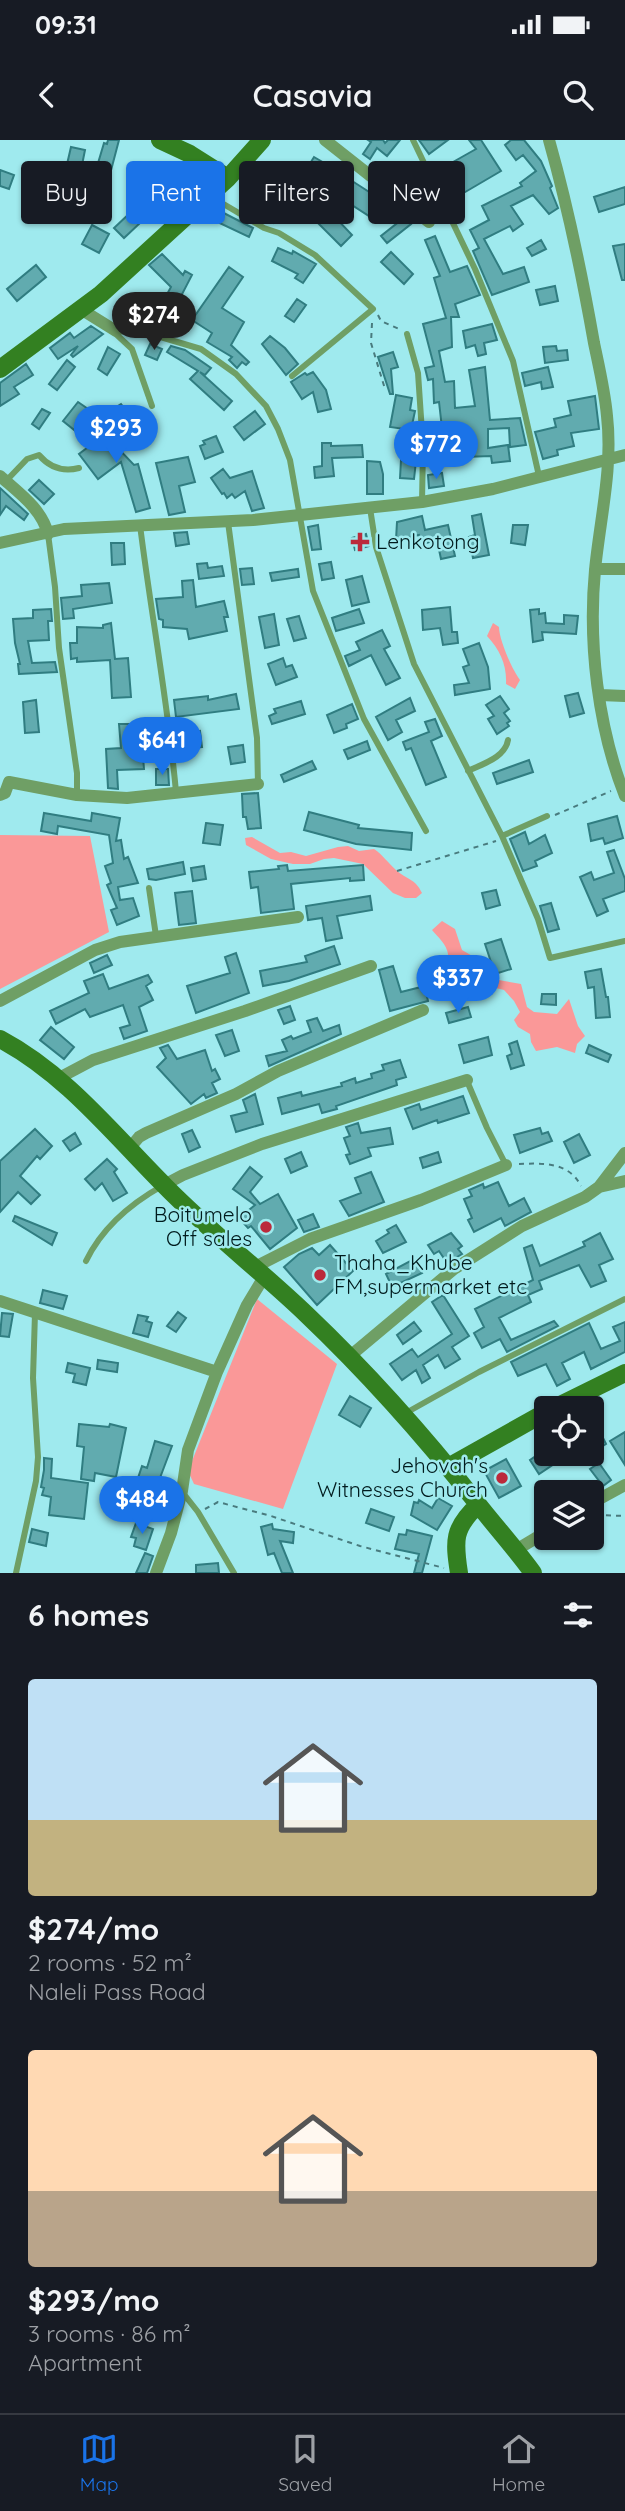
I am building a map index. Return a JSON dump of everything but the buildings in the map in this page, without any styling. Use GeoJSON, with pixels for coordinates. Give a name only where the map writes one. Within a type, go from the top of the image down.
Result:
{"type":"FeatureCollection","features":[{"type":"Feature","properties":{"kind":"main road"},"geometry":{"type":"LineString","coordinates":[[160,140],[199,159],[228,178]]}},
{"type":"Feature","properties":{"kind":"main road"},"geometry":{"type":"LineString","coordinates":[[225,181],[262,140]]}},
{"type":"Feature","properties":{"kind":"main road"},"geometry":{"type":"LineString","coordinates":[[0,369],[101,294],[177,224]]}},
{"type":"Feature","properties":{"kind":"main road"},"geometry":{"type":"LineString","coordinates":[[0,1039],[59,1078],[164,1185],[350,1356],[448,1467],[533,1573]]}},
{"type":"Feature","properties":{"kind":"main road"},"geometry":{"type":"LineString","coordinates":[[578,1396],[625,1373]]}},
{"type":"Feature","properties":{"kind":"main road"},"geometry":{"type":"LineString","coordinates":[[448,1467],[534,1419]]}},
{"type":"Feature","properties":{"kind":"main road"},"geometry":{"type":"LineString","coordinates":[[458,1573],[457,1531],[464,1517],[478,1505]]}},
{"type":"Feature","properties":{"kind":"street"},"geometry":{"type":"LineString","coordinates":[[325,140],[368,174]]}},
{"type":"Feature","properties":{"kind":"street"},"geometry":{"type":"LineString","coordinates":[[549,140],[582,276],[607,416],[609,461],[595,569],[594,663],[608,737],[623,791]]}},
{"type":"Feature","properties":{"kind":"street"},"geometry":{"type":"LineString","coordinates":[[79,308],[116,331]]}},
{"type":"Feature","properties":{"kind":"street"},"geometry":{"type":"LineString","coordinates":[[0,543],[64,529],[228,522],[422,502],[540,478],[625,455]]}},
{"type":"Feature","properties":{"kind":"street"},"geometry":{"type":"LineString","coordinates":[[3,479],[39,512],[48,534]]}},
{"type":"Feature","properties":{"kind":"street"},"geometry":{"type":"LineString","coordinates":[[595,569],[625,569]]}},
{"type":"Feature","properties":{"kind":"street"},"geometry":{"type":"LineString","coordinates":[[600,695],[625,696]]}},
{"type":"Feature","properties":{"kind":"street"},"geometry":{"type":"LineString","coordinates":[[0,795],[5,793],[4,778],[77,794],[127,798],[258,783]]}},
{"type":"Feature","properties":{"kind":"street"},"geometry":{"type":"LineString","coordinates":[[0,1001],[95,950],[120,942],[298,917]]}},
{"type":"Feature","properties":{"kind":"street"},"geometry":{"type":"LineString","coordinates":[[59,1078],[93,1060],[245,1011],[371,966]]}},
{"type":"Feature","properties":{"kind":"street"},"geometry":{"type":"LineString","coordinates":[[129,1149],[146,1133],[236,1094],[289,1066],[423,1010]]}},
{"type":"Feature","properties":{"kind":"street"},"geometry":{"type":"LineString","coordinates":[[164,1185],[262,1144],[467,1080]]}},
{"type":"Feature","properties":{"kind":"street"},"geometry":{"type":"LineString","coordinates":[[350,1356],[454,1269],[522,1226],[585,1197],[599,1187],[625,1153]]}},
{"type":"Feature","properties":{"kind":"street"},"geometry":{"type":"LineString","coordinates":[[156,1573],[182,1491],[188,1450],[260,1272],[310,1239],[421,1200],[506,1165]]}},
{"type":"Feature","properties":{"kind":"street"},"geometry":{"type":"LineString","coordinates":[[599,1187],[625,1181]]}},
{"type":"Feature","properties":{"kind":"street"},"geometry":{"type":"LineString","coordinates":[[0,1301],[218,1372]]}},
{"type":"Feature","properties":{"kind":"street"},"geometry":{"type":"LineString","coordinates":[[604,1496],[625,1485]]}},
{"type":"Feature","properties":{"kind":"street"},"geometry":{"type":"LineString","coordinates":[[516,1550],[534,1539]]}},
{"type":"Feature","properties":{"kind":"lane"},"geometry":{"type":"LineString","coordinates":[[413,140],[423,161]]}},
{"type":"Feature","properties":{"kind":"lane"},"geometry":{"type":"LineString","coordinates":[[225,205],[315,255],[373,309],[292,376]]}},
{"type":"Feature","properties":{"kind":"lane"},"geometry":{"type":"LineString","coordinates":[[452,224],[480,279],[513,361],[540,478]]}},
{"type":"Feature","properties":{"kind":"lane"},"geometry":{"type":"LineString","coordinates":[[152,406],[132,349],[116,331],[147,333],[201,349],[223,363],[253,390],[266,406],[290,460],[313,591],[364,719],[426,831]]}},
{"type":"Feature","properties":{"kind":"lane"},"geometry":{"type":"LineString","coordinates":[[407,334],[418,373],[423,447],[422,502]]}},
{"type":"Feature","properties":{"kind":"lane"},"geometry":{"type":"LineString","coordinates":[[3,479],[27,459],[39,455],[55,468],[67,471],[79,468]]}},
{"type":"Feature","properties":{"kind":"lane"},"geometry":{"type":"LineString","coordinates":[[370,508],[376,547],[414,664],[502,836],[538,919],[550,958],[625,940]]}},
{"type":"Feature","properties":{"kind":"lane"},"geometry":{"type":"LineString","coordinates":[[228,522],[257,738],[258,783]]}},
{"type":"Feature","properties":{"kind":"lane"},"geometry":{"type":"LineString","coordinates":[[140,525],[168,712],[176,794]]}},
{"type":"Feature","properties":{"kind":"lane"},"geometry":{"type":"LineString","coordinates":[[48,534],[57,598],[59,649],[77,773],[77,794]]}},
{"type":"Feature","properties":{"kind":"lane"},"geometry":{"type":"LineString","coordinates":[[468,771],[500,755],[507,747],[508,740]]}},
{"type":"Feature","properties":{"kind":"lane"},"geometry":{"type":"LineString","coordinates":[[502,836],[547,816]]}},
{"type":"Feature","properties":{"kind":"lane"},"geometry":{"type":"LineString","coordinates":[[149,888],[156,936]]}},
{"type":"Feature","properties":{"kind":"lane"},"geometry":{"type":"LineString","coordinates":[[467,1080],[506,1165]]}},
{"type":"Feature","properties":{"kind":"lane"},"geometry":{"type":"LineString","coordinates":[[86,1261],[94,1245],[112,1223],[143,1197],[164,1185]]}},
{"type":"Feature","properties":{"kind":"lane"},"geometry":{"type":"LineString","coordinates":[[402,1415],[479,1372],[625,1299]]}},
{"type":"Feature","properties":{"kind":"lane"},"geometry":{"type":"LineString","coordinates":[[16,1573],[36,1481],[38,1457],[33,1378],[35,1311]]}},
{"type":"Feature","properties":{"kind":"lane"},"geometry":{"type":"LineString","coordinates":[[182,1491],[198,1512],[234,1573]]}},
{"type":"Feature","properties":{"kind":"path"},"geometry":{"type":"LineString","coordinates":[[373,309],[381,321],[407,334]]}},
{"type":"Feature","properties":{"kind":"path"},"geometry":{"type":"LineString","coordinates":[[373,309],[371,343],[385,390]]}},
{"type":"Feature","properties":{"kind":"path"},"geometry":{"type":"LineString","coordinates":[[547,816],[623,791]]}},
{"type":"Feature","properties":{"kind":"path"},"geometry":{"type":"LineString","coordinates":[[397,871],[494,842],[502,836]]}},
{"type":"Feature","properties":{"kind":"path"},"geometry":{"type":"LineString","coordinates":[[506,1165],[546,1163],[573,1173],[581,1184],[585,1197]]}},
{"type":"Feature","properties":{"kind":"path"},"geometry":{"type":"LineString","coordinates":[[198,1512],[218,1502],[458,1573]]}},
{"type":"Feature","properties":{"kind":"path"},"geometry":{"type":"LineString","coordinates":[[604,1516],[625,1516]]}},
{"type":"Feature","properties":{"kind":"shaded area"},"geometry":{"type":"Polygon","coordinates":[[[493,623],[499,627],[506,654],[520,680],[515,689],[506,684],[502,658],[487,636],[493,623]]]}},
{"type":"Feature","properties":{"kind":"shaded area"},"geometry":{"type":"Polygon","coordinates":[[[0,835],[90,836],[109,932],[0,989],[0,835]]]}},
{"type":"Feature","properties":{"kind":"shaded area"},"geometry":{"type":"Polygon","coordinates":[[[252,837],[280,853],[291,852],[306,856],[338,847],[348,846],[359,851],[374,849],[396,870],[414,882],[422,893],[416,898],[405,898],[393,893],[363,864],[334,858],[310,864],[293,864],[271,859],[246,845],[245,838],[252,837]]]}},
{"type":"Feature","properties":{"kind":"shaded area"},"geometry":{"type":"Polygon","coordinates":[[[442,921],[455,929],[462,950],[481,961],[485,972],[493,979],[521,984],[527,1007],[534,1012],[557,1014],[569,999],[578,1026],[585,1036],[577,1044],[575,1053],[557,1047],[536,1051],[530,1034],[518,1027],[514,1020],[520,1012],[504,990],[479,984],[460,973],[449,972],[447,951],[432,930],[442,921]]]}},
{"type":"Feature","properties":{"kind":"shaded area"},"geometry":{"type":"Polygon","coordinates":[[[257,1299],[337,1364],[283,1509],[194,1484],[188,1471],[257,1299]]]}},
{"type":"Feature","properties":{"kind":"place","name":"Lenkotong"},"geometry":{"type":"Point","coordinates":[360,542]}},
{"type":"Feature","properties":{"kind":"place","name":"Boitumelo Off sales"},"geometry":{"type":"Point","coordinates":[266,1227]}},
{"type":"Feature","properties":{"kind":"place","name":"Thaha_Khube FM,supermarket etc"},"geometry":{"type":"Point","coordinates":[320,1275]}},
{"type":"Feature","properties":{"kind":"place","name":"Jehovah's Witnesses Church"},"geometry":{"type":"Point","coordinates":[502,1478]}}]}
